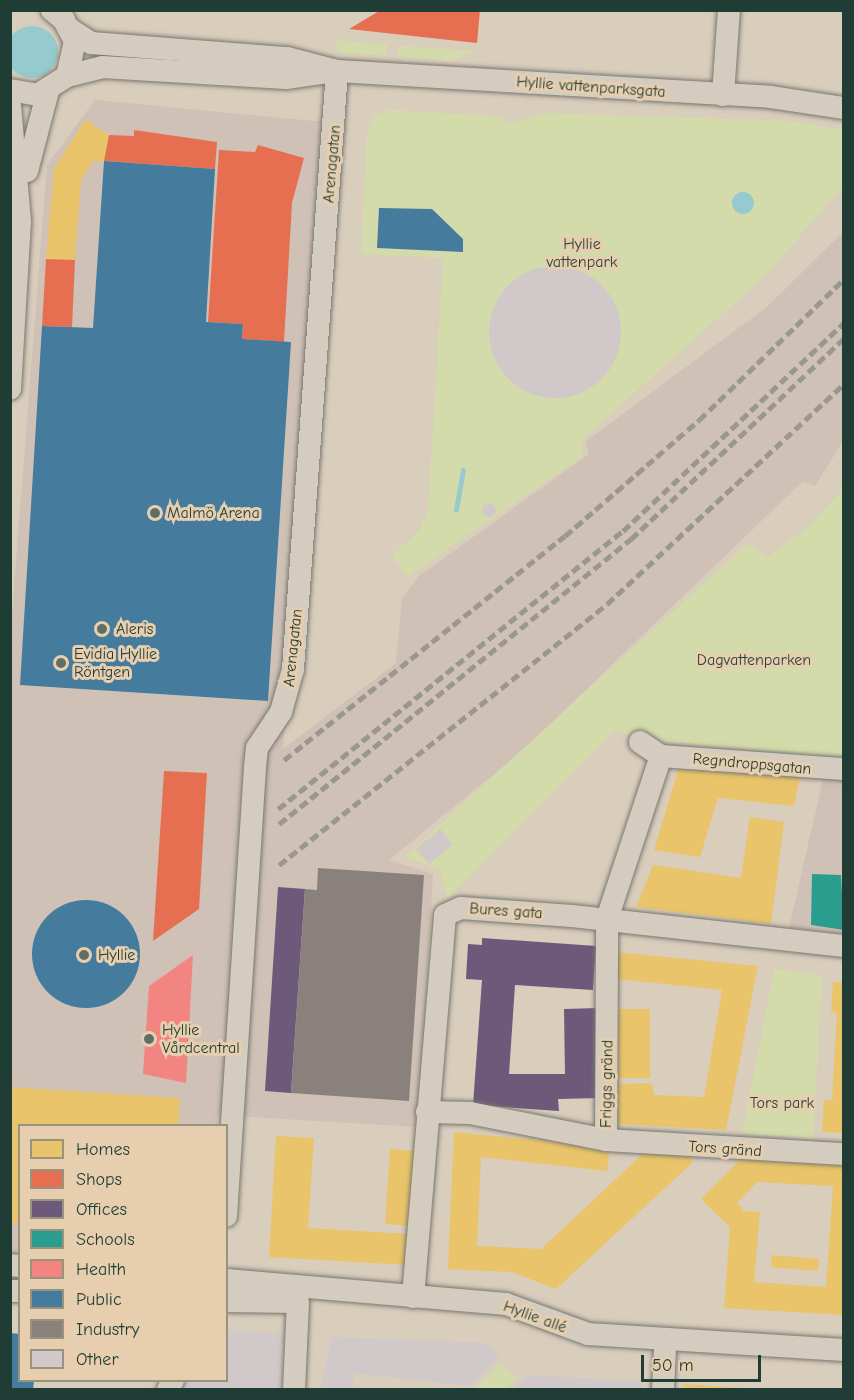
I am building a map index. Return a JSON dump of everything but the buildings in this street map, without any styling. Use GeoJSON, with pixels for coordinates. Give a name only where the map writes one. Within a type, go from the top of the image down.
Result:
{"type":"FeatureCollection","features":[{"type":"Feature","properties":{"kind":"street"},"geometry":{"type":"LineString","coordinates":[[723,95],[729,10]]}},
{"type":"Feature","properties":{"kind":"street"},"geometry":{"type":"LineString","coordinates":[[10,389],[20,221],[30,146],[48,91],[67,76],[76,54],[60,16]]}},
{"type":"Feature","properties":{"kind":"street","name":"Hyllie vattenparksgata"},"geometry":{"type":"LineString","coordinates":[[60,16],[91,44],[287,58],[338,71],[723,95],[843,108]]}},
{"type":"Feature","properties":{"kind":"street","name":"Hyllie vattenparksgata"},"geometry":{"type":"LineString","coordinates":[[67,76],[102,67],[286,78],[338,71]]}},
{"type":"Feature","properties":{"kind":"street","name":"Arenagatan"},"geometry":{"type":"LineString","coordinates":[[228,1185],[255,767],[257,748],[281,712],[293,669],[338,71]]}},
{"type":"Feature","properties":{"kind":"street"},"geometry":{"type":"LineString","coordinates":[[10,90],[48,91]]}},
{"type":"Feature","properties":{"kind":"street"},"geometry":{"type":"LineString","coordinates":[[10,105],[20,221]]}},
{"type":"Feature","properties":{"kind":"street","name":"Regndroppsgatan"},"geometry":{"type":"LineString","coordinates":[[640,742],[662,756],[843,769]]}},
{"type":"Feature","properties":{"kind":"street"},"geometry":{"type":"LineString","coordinates":[[607,919],[662,756]]}},
{"type":"Feature","properties":{"kind":"street","name":"Bures gata"},"geometry":{"type":"LineString","coordinates":[[413,1297],[445,915],[461,908],[607,919],[843,946]]}},
{"type":"Feature","properties":{"kind":"street","name":"Friggs gränd"},"geometry":{"type":"LineString","coordinates":[[427,1112],[470,1113],[606,1140],[607,919]]}},
{"type":"Feature","properties":{"kind":"street","name":"Tors gränd"},"geometry":{"type":"LineString","coordinates":[[606,1140],[843,1154]]}},
{"type":"Feature","properties":{"kind":"street","name":"Hyllie allé"},"geometry":{"type":"LineString","coordinates":[[228,1280],[506,1304],[588,1334],[843,1350]]}},
{"type":"Feature","properties":{"kind":"street","name":"Hyllie allé"},"geometry":{"type":"LineString","coordinates":[[228,1301],[298,1302],[485,1312],[556,1339],[665,1349],[843,1360]]}},
{"type":"Feature","properties":{"kind":"street"},"geometry":{"type":"LineString","coordinates":[[294,1389],[298,1302]]}},
{"type":"Feature","properties":{"kind":"street"},"geometry":{"type":"LineString","coordinates":[[663,1389],[665,1349]]}},
{"type":"Feature","properties":{"kind":"shaded area"},"geometry":{"type":"Polygon","coordinates":[[[95,100],[325,122],[283,749],[396,663],[402,598],[419,576],[589,454],[585,442],[767,307],[843,232],[843,441],[815,486],[803,481],[522,751],[389,860],[433,874],[419,1127],[218,1115],[216,1124],[18,1124],[18,1258],[11,1258],[11,626],[47,165],[95,100]]]}},
{"type":"Feature","properties":{"kind":"shaded area"},"geometry":{"type":"Polygon","coordinates":[[[823,779],[843,779],[843,934],[789,928],[823,779]]]}},
{"type":"Feature","properties":{"kind":"green space"},"geometry":{"type":"Polygon","coordinates":[[[335,40],[387,45],[386,56],[340,53],[335,40]]]}},
{"type":"Feature","properties":{"kind":"green space"},"geometry":{"type":"Polygon","coordinates":[[[399,46],[475,51],[452,61],[398,56],[399,46]]]}},
{"type":"Feature","properties":{"kind":"green space","name":"Hyllie vattenpark"},"geometry":{"type":"Polygon","coordinates":[[[390,110],[495,116],[509,124],[543,113],[790,121],[843,130],[843,186],[768,273],[582,440],[583,456],[407,577],[392,555],[420,530],[428,511],[443,258],[361,254],[367,135],[374,117],[390,110]]]}},
{"type":"Feature","properties":{"kind":"green space","name":"Dagvattenparken"},"geometry":{"type":"Polygon","coordinates":[[[843,489],[843,758],[665,741],[614,731],[448,898],[439,869],[405,857],[747,544],[767,557],[810,526],[843,489]]]}},
{"type":"Feature","properties":{"kind":"green space","name":"Tors park"},"geometry":{"type":"Polygon","coordinates":[[[774,969],[822,976],[813,1138],[742,1133],[774,969]]]}},
{"type":"Feature","properties":{"kind":"green space"},"geometry":{"type":"Polygon","coordinates":[[[500,1364],[517,1378],[507,1389],[474,1389],[500,1364]]]}},
{"type":"Feature","properties":{"kind":"water"},"geometry":{"type":"Polygon","coordinates":[[[32,26],[42,28],[50,34],[56,42],[58,52],[56,62],[50,70],[42,76],[32,78],[22,76],[14,70],[8,62],[6,52],[8,42],[14,34],[22,28],[32,26]]]}},
{"type":"Feature","properties":{"kind":"water"},"geometry":{"type":"Polygon","coordinates":[[[743,192],[751,195],[754,203],[751,211],[743,214],[735,211],[732,203],[735,195],[743,192]]]}},
{"type":"Feature","properties":{"kind":"waterway"},"geometry":{"type":"LineString","coordinates":[[456,510],[463,471]]}},
{"type":"Feature","properties":{"kind":"railway"},"geometry":{"type":"LineString","coordinates":[[284,760],[565,536],[699,420],[844,279]]}},
{"type":"Feature","properties":{"kind":"railway"},"geometry":{"type":"LineString","coordinates":[[278,809],[623,531],[844,323]]}},
{"type":"Feature","properties":{"kind":"railway"},"geometry":{"type":"LineString","coordinates":[[279,824],[631,539],[844,338]]}},
{"type":"Feature","properties":{"kind":"railway"},"geometry":{"type":"LineString","coordinates":[[279,865],[607,604],[844,384]]}},
{"type":"Feature","properties":{"kind":"place","name":"Malmö Arena"},"geometry":{"type":"Point","coordinates":[155,513]}},
{"type":"Feature","properties":{"kind":"place","name":"Aleris"},"geometry":{"type":"Point","coordinates":[102,629]}},
{"type":"Feature","properties":{"kind":"place","name":"Evidia Hyllie Röntgen"},"geometry":{"type":"Point","coordinates":[61,663]}},
{"type":"Feature","properties":{"kind":"place","name":"Hyllie"},"geometry":{"type":"Point","coordinates":[84,955]}},
{"type":"Feature","properties":{"kind":"place","name":"Hyllie Vårdcentral"},"geometry":{"type":"Point","coordinates":[149,1039]}}]}
